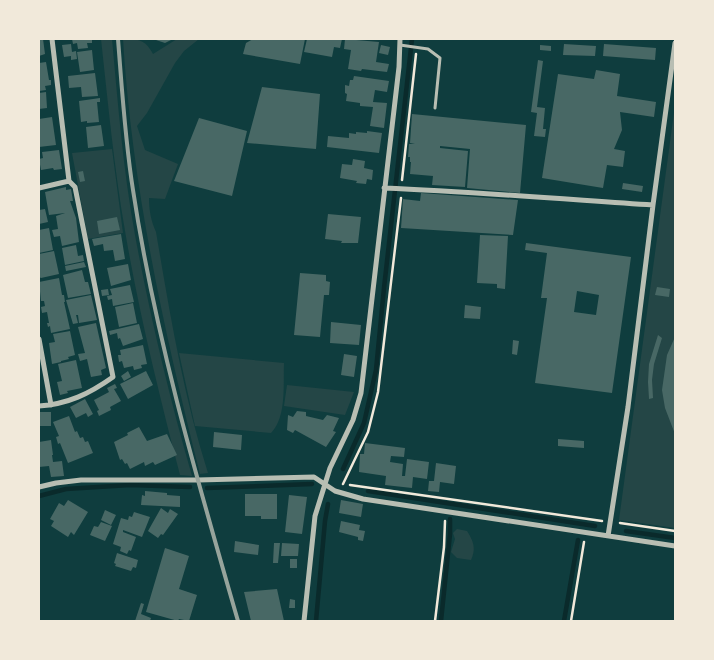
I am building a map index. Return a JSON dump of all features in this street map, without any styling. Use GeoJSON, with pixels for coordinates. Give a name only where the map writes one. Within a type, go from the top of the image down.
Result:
{"type":"FeatureCollection","features":[{"type":"Feature","properties":{"kind":"street"},"geometry":{"type":"LineString","coordinates":[[39,406],[66,403],[84,395],[113,377],[75,187],[70,181],[52,39]]}},
{"type":"Feature","properties":{"kind":"street"},"geometry":{"type":"LineString","coordinates":[[304,621],[315,516],[325,483],[353,420],[361,393],[399,67],[400,42]]}},
{"type":"Feature","properties":{"kind":"street"},"geometry":{"type":"LineString","coordinates":[[608,536],[635,354],[675,43]]}},
{"type":"Feature","properties":{"kind":"street"},"geometry":{"type":"LineString","coordinates":[[39,188],[70,181]]}},
{"type":"Feature","properties":{"kind":"street"},"geometry":{"type":"LineString","coordinates":[[384,188],[653,204]]}},
{"type":"Feature","properties":{"kind":"street"},"geometry":{"type":"LineString","coordinates":[[39,339],[51,405]]}},
{"type":"Feature","properties":{"kind":"street"},"geometry":{"type":"LineString","coordinates":[[39,487],[80,480],[198,480],[314,477],[325,483],[335,492],[363,499],[675,546]]}},
{"type":"Feature","properties":{"kind":"lane"},"geometry":{"type":"LineString","coordinates":[[400,42],[408,46],[428,49],[440,58],[435,108]]}},
{"type":"Feature","properties":{"kind":"path"},"geometry":{"type":"LineString","coordinates":[[340,493],[368,432],[378,392],[416,54],[414,54]]}},
{"type":"Feature","properties":{"kind":"path"},"geometry":{"type":"LineString","coordinates":[[343,484],[675,532]]}},
{"type":"Feature","properties":{"kind":"path"},"geometry":{"type":"LineString","coordinates":[[435,621],[444,547],[445,512]]}},
{"type":"Feature","properties":{"kind":"path"},"geometry":{"type":"LineString","coordinates":[[571,621],[586,533]]}},
{"type":"Feature","properties":{"kind":"shaded area"},"geometry":{"type":"Polygon","coordinates":[[[101,39],[112,39],[124,162],[135,235],[160,356],[192,476],[180,475],[157,384],[137,292],[118,183],[101,39]]]}},
{"type":"Feature","properties":{"kind":"shaded area"},"geometry":{"type":"Polygon","coordinates":[[[123,39],[141,41],[147,45],[153,54],[177,39],[199,39],[184,51],[175,63],[147,113],[137,126],[145,150],[178,164],[165,199],[149,198],[149,207],[156,232],[184,384],[208,473],[200,474],[174,367],[151,258],[134,149],[123,39]]]}},
{"type":"Feature","properties":{"kind":"shaded area"},"geometry":{"type":"Polygon","coordinates":[[[675,105],[675,528],[619,520],[675,105]]]}},
{"type":"Feature","properties":{"kind":"shaded area"},"geometry":{"type":"Polygon","coordinates":[[[112,149],[123,233],[88,239],[72,153],[112,149]]]}},
{"type":"Feature","properties":{"kind":"shaded area"},"geometry":{"type":"Polygon","coordinates":[[[179,353],[284,363],[282,409],[280,418],[271,433],[195,426],[179,353]]]}},
{"type":"Feature","properties":{"kind":"shaded area"},"geometry":{"type":"Polygon","coordinates":[[[287,385],[354,392],[345,415],[284,406],[287,385]]]}},
{"type":"Feature","properties":{"kind":"shaded area"},"geometry":{"type":"Polygon","coordinates":[[[457,529],[467,531],[471,539],[474,549],[471,560],[457,558],[451,552],[455,539],[453,533],[457,529]]]}},
{"type":"Feature","properties":{"kind":"building"},"geometry":{"type":"Polygon","coordinates":[[[39,39],[43,39],[45,54],[39,56],[39,39]]]}},
{"type":"Feature","properties":{"kind":"building"},"geometry":{"type":"Polygon","coordinates":[[[72,39],[92,39],[92,43],[87,43],[88,48],[78,49],[77,43],[73,44],[72,39]]]}},
{"type":"Feature","properties":{"kind":"building"},"geometry":{"type":"Polygon","coordinates":[[[153,39],[173,39],[165,43],[153,39]]]}},
{"type":"Feature","properties":{"kind":"building"},"geometry":{"type":"Polygon","coordinates":[[[253,39],[305,39],[300,64],[243,54],[246,43],[253,39]]]}},
{"type":"Feature","properties":{"kind":"building"},"geometry":{"type":"Polygon","coordinates":[[[307,39],[342,39],[340,48],[334,47],[332,57],[304,52],[307,39]]]}},
{"type":"Feature","properties":{"kind":"building"},"geometry":{"type":"Polygon","coordinates":[[[345,39],[379,42],[376,62],[389,64],[387,72],[348,69],[351,50],[344,49],[345,39]]]}},
{"type":"Feature","properties":{"kind":"building"},"geometry":{"type":"Polygon","coordinates":[[[71,44],[72,52],[76,51],[77,59],[71,60],[71,56],[64,57],[62,45],[71,44]]]}},
{"type":"Feature","properties":{"kind":"building"},"geometry":{"type":"Polygon","coordinates":[[[564,44],[596,46],[595,56],[563,55],[564,44]]]}},
{"type":"Feature","properties":{"kind":"building"},"geometry":{"type":"Polygon","coordinates":[[[604,44],[656,48],[655,60],[603,56],[604,44]]]}},
{"type":"Feature","properties":{"kind":"building"},"geometry":{"type":"Polygon","coordinates":[[[381,45],[390,47],[388,55],[379,53],[381,45]]]}},
{"type":"Feature","properties":{"kind":"building"},"geometry":{"type":"Polygon","coordinates":[[[540,45],[551,46],[551,51],[540,50],[540,45]]]}},
{"type":"Feature","properties":{"kind":"building"},"geometry":{"type":"Polygon","coordinates":[[[92,50],[94,70],[80,72],[77,52],[92,50]]]}},
{"type":"Feature","properties":{"kind":"building"},"geometry":{"type":"Polygon","coordinates":[[[538,60],[543,61],[537,107],[545,108],[543,129],[546,129],[545,137],[534,136],[537,113],[531,112],[538,60]]]}},
{"type":"Feature","properties":{"kind":"building"},"geometry":{"type":"Polygon","coordinates":[[[46,62],[51,85],[45,86],[46,90],[39,91],[39,63],[46,62]]]}},
{"type":"Feature","properties":{"kind":"building"},"geometry":{"type":"Polygon","coordinates":[[[596,70],[620,74],[617,96],[656,102],[654,117],[620,112],[622,130],[614,149],[625,151],[623,167],[607,165],[603,188],[542,178],[558,74],[594,79],[596,70]]]}},
{"type":"Feature","properties":{"kind":"building"},"geometry":{"type":"Polygon","coordinates":[[[95,73],[98,96],[82,97],[81,87],[69,88],[68,76],[95,73]]]}},
{"type":"Feature","properties":{"kind":"building"},"geometry":{"type":"Polygon","coordinates":[[[354,76],[389,81],[387,92],[375,90],[373,102],[387,103],[384,128],[370,126],[373,107],[360,106],[360,103],[346,101],[345,85],[349,86],[350,80],[353,80],[354,76]]]}},
{"type":"Feature","properties":{"kind":"building"},"geometry":{"type":"Polygon","coordinates":[[[262,87],[320,94],[316,149],[247,143],[262,87]]]}},
{"type":"Feature","properties":{"kind":"building"},"geometry":{"type":"Polygon","coordinates":[[[46,92],[47,108],[39,109],[39,93],[46,92]]]}},
{"type":"Feature","properties":{"kind":"building"},"geometry":{"type":"Polygon","coordinates":[[[100,98],[100,102],[97,102],[99,122],[81,122],[79,101],[100,98]]]}},
{"type":"Feature","properties":{"kind":"building"},"geometry":{"type":"Polygon","coordinates":[[[412,114],[526,125],[520,193],[467,188],[470,149],[440,146],[440,148],[468,151],[465,187],[432,185],[433,176],[410,174],[409,144],[415,144],[410,143],[412,114]]]}},
{"type":"Feature","properties":{"kind":"building"},"geometry":{"type":"Polygon","coordinates":[[[52,117],[56,145],[39,147],[39,119],[52,117]]]}},
{"type":"Feature","properties":{"kind":"building"},"geometry":{"type":"Polygon","coordinates":[[[199,118],[247,131],[232,196],[174,181],[199,118]]]}},
{"type":"Feature","properties":{"kind":"building"},"geometry":{"type":"Polygon","coordinates":[[[101,125],[104,146],[88,148],[86,127],[101,125]]]}},
{"type":"Feature","properties":{"kind":"building"},"geometry":{"type":"Polygon","coordinates":[[[367,131],[382,133],[379,153],[327,147],[328,136],[349,138],[349,133],[367,133],[367,131]]]}},
{"type":"Feature","properties":{"kind":"building"},"geometry":{"type":"Polygon","coordinates":[[[59,150],[62,169],[41,170],[39,159],[43,158],[42,152],[59,150]]]}},
{"type":"Feature","properties":{"kind":"building"},"geometry":{"type":"Polygon","coordinates":[[[353,159],[365,161],[364,168],[373,170],[372,180],[367,179],[366,184],[340,178],[342,164],[352,165],[353,159]]]}},
{"type":"Feature","properties":{"kind":"building"},"geometry":{"type":"Polygon","coordinates":[[[83,171],[85,181],[80,182],[78,172],[83,171]]]}},
{"type":"Feature","properties":{"kind":"building"},"geometry":{"type":"Polygon","coordinates":[[[623,183],[643,186],[642,192],[622,189],[623,183]]]}},
{"type":"Feature","properties":{"kind":"building"},"geometry":{"type":"Polygon","coordinates":[[[66,187],[66,190],[71,189],[73,201],[70,201],[76,218],[79,242],[62,246],[60,236],[54,237],[52,230],[58,229],[56,216],[65,213],[49,215],[45,192],[66,187]]]}},
{"type":"Feature","properties":{"kind":"building"},"geometry":{"type":"Polygon","coordinates":[[[421,193],[518,200],[513,235],[401,228],[403,199],[420,201],[421,193]]]}},
{"type":"Feature","properties":{"kind":"building"},"geometry":{"type":"Polygon","coordinates":[[[45,209],[48,222],[39,224],[39,210],[45,209]]]}},
{"type":"Feature","properties":{"kind":"building"},"geometry":{"type":"Polygon","coordinates":[[[328,214],[361,217],[358,243],[341,243],[342,241],[325,239],[328,214]]]}},
{"type":"Feature","properties":{"kind":"building"},"geometry":{"type":"Polygon","coordinates":[[[117,217],[120,230],[99,234],[97,221],[117,217]]]}},
{"type":"Feature","properties":{"kind":"building"},"geometry":{"type":"Polygon","coordinates":[[[49,228],[53,250],[39,253],[39,230],[49,228]]]}},
{"type":"Feature","properties":{"kind":"building"},"geometry":{"type":"Polygon","coordinates":[[[121,234],[125,259],[115,261],[113,250],[104,251],[103,244],[94,246],[92,239],[121,234]]]}},
{"type":"Feature","properties":{"kind":"building"},"geometry":{"type":"Polygon","coordinates":[[[480,235],[508,236],[505,289],[497,288],[497,284],[477,283],[480,235]]]}},
{"type":"Feature","properties":{"kind":"building"},"geometry":{"type":"Polygon","coordinates":[[[526,243],[631,257],[612,393],[535,383],[547,298],[541,298],[547,253],[525,250],[526,243]],[[577,291],[574,312],[596,315],[599,295],[577,291]]]}},
{"type":"Feature","properties":{"kind":"building"},"geometry":{"type":"Polygon","coordinates":[[[76,245],[78,256],[83,255],[84,261],[65,265],[62,248],[76,245]]]}},
{"type":"Feature","properties":{"kind":"building"},"geometry":{"type":"Polygon","coordinates":[[[54,251],[59,274],[39,277],[39,254],[54,251]]]}},
{"type":"Feature","properties":{"kind":"building"},"geometry":{"type":"Polygon","coordinates":[[[84,262],[86,267],[66,271],[65,266],[84,262]]]}},
{"type":"Feature","properties":{"kind":"building"},"geometry":{"type":"Polygon","coordinates":[[[128,264],[131,280],[111,286],[107,268],[128,264]]]}},
{"type":"Feature","properties":{"kind":"building"},"geometry":{"type":"Polygon","coordinates":[[[82,270],[91,294],[68,298],[63,275],[82,270]]]}},
{"type":"Feature","properties":{"kind":"building"},"geometry":{"type":"Polygon","coordinates":[[[300,273],[326,275],[326,281],[330,282],[329,295],[324,295],[320,337],[294,335],[300,273]]]}},
{"type":"Feature","properties":{"kind":"building"},"geometry":{"type":"Polygon","coordinates":[[[59,278],[70,329],[51,333],[50,326],[48,327],[47,323],[49,323],[47,312],[42,313],[41,307],[45,306],[44,301],[41,301],[39,282],[59,278]]]}},
{"type":"Feature","properties":{"kind":"building"},"geometry":{"type":"Polygon","coordinates":[[[130,285],[134,302],[113,306],[112,299],[108,300],[107,296],[112,295],[110,289],[130,285]]]}},
{"type":"Feature","properties":{"kind":"building"},"geometry":{"type":"Polygon","coordinates":[[[657,287],[670,289],[669,297],[655,295],[657,287]]]}},
{"type":"Feature","properties":{"kind":"building"},"geometry":{"type":"Polygon","coordinates":[[[108,289],[109,295],[102,296],[101,290],[108,289]]]}},
{"type":"Feature","properties":{"kind":"building"},"geometry":{"type":"Polygon","coordinates":[[[91,295],[97,320],[79,323],[78,315],[76,315],[78,323],[73,324],[66,300],[91,295]]]}},
{"type":"Feature","properties":{"kind":"building"},"geometry":{"type":"Polygon","coordinates":[[[133,303],[137,323],[119,327],[115,307],[133,303]]]}},
{"type":"Feature","properties":{"kind":"building"},"geometry":{"type":"Polygon","coordinates":[[[465,305],[481,307],[480,319],[464,318],[465,305]]]}},
{"type":"Feature","properties":{"kind":"building"},"geometry":{"type":"Polygon","coordinates":[[[331,322],[361,325],[359,345],[330,343],[331,322]]]}},
{"type":"Feature","properties":{"kind":"building"},"geometry":{"type":"Polygon","coordinates":[[[96,323],[106,368],[101,370],[102,375],[91,377],[87,359],[80,361],[78,354],[85,353],[78,327],[96,323]]]}},
{"type":"Feature","properties":{"kind":"building"},"geometry":{"type":"Polygon","coordinates":[[[139,324],[143,339],[123,346],[120,338],[118,339],[117,333],[110,335],[109,331],[139,324]]]}},
{"type":"Feature","properties":{"kind":"building"},"geometry":{"type":"Polygon","coordinates":[[[70,331],[75,355],[68,357],[69,359],[52,364],[49,343],[55,342],[53,334],[70,331]]]}},
{"type":"Feature","properties":{"kind":"building"},"geometry":{"type":"Polygon","coordinates":[[[658,335],[662,338],[654,364],[652,380],[653,398],[649,399],[649,364],[658,335]]]}},
{"type":"Feature","properties":{"kind":"building"},"geometry":{"type":"Polygon","coordinates":[[[675,337],[675,434],[665,408],[662,390],[667,355],[675,337]]]}},
{"type":"Feature","properties":{"kind":"building"},"geometry":{"type":"Polygon","coordinates":[[[513,340],[519,341],[517,355],[512,354],[513,340]]]}},
{"type":"Feature","properties":{"kind":"building"},"geometry":{"type":"Polygon","coordinates":[[[143,345],[147,364],[141,365],[142,368],[134,370],[133,366],[124,368],[122,361],[119,362],[118,355],[121,355],[120,350],[143,345]]]}},
{"type":"Feature","properties":{"kind":"building"},"geometry":{"type":"Polygon","coordinates":[[[344,354],[357,356],[354,377],[341,375],[344,354]]]}},
{"type":"Feature","properties":{"kind":"building"},"geometry":{"type":"Polygon","coordinates":[[[76,360],[82,388],[67,391],[68,393],[60,395],[57,382],[62,381],[58,364],[76,360]]]}},
{"type":"Feature","properties":{"kind":"building"},"geometry":{"type":"Polygon","coordinates":[[[128,371],[131,377],[124,381],[121,376],[128,371]]]}},
{"type":"Feature","properties":{"kind":"building"},"geometry":{"type":"Polygon","coordinates":[[[146,371],[153,385],[128,399],[120,384],[146,371]]]}},
{"type":"Feature","properties":{"kind":"building"},"geometry":{"type":"Polygon","coordinates":[[[115,384],[117,388],[114,389],[121,401],[110,407],[111,410],[99,416],[97,411],[99,410],[94,400],[109,392],[107,388],[115,384]]]}},
{"type":"Feature","properties":{"kind":"building"},"geometry":{"type":"Polygon","coordinates":[[[85,399],[93,414],[88,417],[86,413],[76,418],[70,407],[85,399]]]}},
{"type":"Feature","properties":{"kind":"building"},"geometry":{"type":"Polygon","coordinates":[[[297,411],[306,412],[306,416],[323,420],[327,415],[339,418],[333,431],[336,432],[326,447],[295,430],[293,433],[287,430],[288,415],[293,417],[297,411]]]}},
{"type":"Feature","properties":{"kind":"building"},"geometry":{"type":"Polygon","coordinates":[[[39,412],[51,412],[51,426],[39,426],[39,412]]]}},
{"type":"Feature","properties":{"kind":"building"},"geometry":{"type":"Polygon","coordinates":[[[69,416],[75,432],[77,431],[80,438],[83,437],[85,442],[88,441],[93,453],[68,463],[60,443],[58,444],[56,437],[59,436],[53,422],[69,416]]]}},
{"type":"Feature","properties":{"kind":"building"},"geometry":{"type":"Polygon","coordinates":[[[139,427],[147,441],[167,434],[177,455],[155,465],[153,462],[145,466],[144,462],[130,469],[127,463],[125,464],[122,459],[120,460],[114,442],[139,427]]]}},
{"type":"Feature","properties":{"kind":"building"},"geometry":{"type":"Polygon","coordinates":[[[214,432],[242,435],[241,450],[213,447],[214,432]]]}},
{"type":"Feature","properties":{"kind":"building"},"geometry":{"type":"Polygon","coordinates":[[[558,439],[584,441],[584,448],[558,446],[558,439]]]}},
{"type":"Feature","properties":{"kind":"building"},"geometry":{"type":"Polygon","coordinates":[[[51,440],[53,462],[62,461],[64,476],[51,477],[49,466],[39,467],[39,442],[51,440]]]}},
{"type":"Feature","properties":{"kind":"building"},"geometry":{"type":"Polygon","coordinates":[[[365,443],[405,448],[404,457],[391,456],[390,462],[403,464],[402,476],[405,476],[407,459],[429,462],[427,479],[413,477],[412,488],[385,485],[386,476],[359,472],[360,454],[364,454],[365,443]]]}},
{"type":"Feature","properties":{"kind":"building"},"geometry":{"type":"Polygon","coordinates":[[[436,463],[456,466],[454,484],[440,482],[439,492],[428,491],[429,481],[434,481],[436,463]]]}},
{"type":"Feature","properties":{"kind":"building"},"geometry":{"type":"Polygon","coordinates":[[[145,491],[180,496],[180,507],[141,505],[142,495],[145,496],[145,491]]]}},
{"type":"Feature","properties":{"kind":"building"},"geometry":{"type":"Polygon","coordinates":[[[245,494],[277,494],[277,519],[245,516],[245,494]]]}},
{"type":"Feature","properties":{"kind":"building"},"geometry":{"type":"Polygon","coordinates":[[[289,495],[307,497],[302,534],[285,532],[289,495]]]}},
{"type":"Feature","properties":{"kind":"building"},"geometry":{"type":"Polygon","coordinates":[[[68,500],[88,512],[74,535],[71,532],[68,537],[51,526],[54,521],[50,519],[59,503],[64,506],[68,500]]]}},
{"type":"Feature","properties":{"kind":"building"},"geometry":{"type":"Polygon","coordinates":[[[341,500],[363,504],[361,517],[339,513],[341,500]]]}},
{"type":"Feature","properties":{"kind":"building"},"geometry":{"type":"Polygon","coordinates":[[[161,508],[168,513],[170,509],[178,514],[163,535],[161,534],[158,538],[148,531],[161,508]]]}},
{"type":"Feature","properties":{"kind":"building"},"geometry":{"type":"Polygon","coordinates":[[[105,510],[116,515],[111,525],[101,520],[105,510]]]}},
{"type":"Feature","properties":{"kind":"building"},"geometry":{"type":"Polygon","coordinates":[[[134,512],[150,517],[142,537],[123,530],[123,532],[136,537],[131,551],[129,550],[127,554],[120,551],[121,547],[113,544],[121,518],[128,520],[129,516],[132,517],[134,512]]]}},
{"type":"Feature","properties":{"kind":"building"},"geometry":{"type":"Polygon","coordinates":[[[341,521],[360,525],[359,530],[365,531],[363,541],[358,540],[358,537],[339,532],[341,521]]]}},
{"type":"Feature","properties":{"kind":"building"},"geometry":{"type":"Polygon","coordinates":[[[101,522],[112,526],[105,541],[90,535],[94,526],[98,527],[101,522]]]}},
{"type":"Feature","properties":{"kind":"building"},"geometry":{"type":"Polygon","coordinates":[[[235,541],[259,545],[258,555],[234,552],[235,541]]]}},
{"type":"Feature","properties":{"kind":"building"},"geometry":{"type":"Polygon","coordinates":[[[274,543],[280,543],[278,563],[273,563],[274,543]]]}},
{"type":"Feature","properties":{"kind":"building"},"geometry":{"type":"Polygon","coordinates":[[[282,543],[299,544],[298,556],[281,556],[282,543]]]}},
{"type":"Feature","properties":{"kind":"building"},"geometry":{"type":"Polygon","coordinates":[[[165,548],[189,556],[179,589],[197,595],[189,621],[179,619],[178,621],[146,612],[165,548]]]}},
{"type":"Feature","properties":{"kind":"building"},"geometry":{"type":"Polygon","coordinates":[[[117,553],[138,560],[136,568],[133,567],[131,571],[115,566],[117,553]]]}},
{"type":"Feature","properties":{"kind":"building"},"geometry":{"type":"Polygon","coordinates":[[[290,559],[297,559],[297,568],[290,568],[290,559]]]}},
{"type":"Feature","properties":{"kind":"building"},"geometry":{"type":"Polygon","coordinates":[[[277,589],[284,621],[251,621],[244,592],[277,589]]]}},
{"type":"Feature","properties":{"kind":"building"},"geometry":{"type":"Polygon","coordinates":[[[290,599],[295,600],[295,608],[289,608],[290,599]]]}},
{"type":"Feature","properties":{"kind":"building"},"geometry":{"type":"Polygon","coordinates":[[[141,603],[144,604],[141,614],[151,618],[150,621],[135,621],[141,603]]]}},
{"type":"Feature","properties":{"kind":"waterway"},"geometry":{"type":"LineString","coordinates":[[343,469],[364,423],[376,370],[412,39]]}},
{"type":"Feature","properties":{"kind":"waterway"},"geometry":{"type":"LineString","coordinates":[[207,488],[312,484]]}},
{"type":"Feature","properties":{"kind":"waterway"},"geometry":{"type":"LineString","coordinates":[[39,496],[66,489],[130,485],[190,487]]}},
{"type":"Feature","properties":{"kind":"waterway"},"geometry":{"type":"LineString","coordinates":[[368,491],[595,526]]}},
{"type":"Feature","properties":{"kind":"waterway"},"geometry":{"type":"LineString","coordinates":[[316,621],[328,504]]}},
{"type":"Feature","properties":{"kind":"waterway"},"geometry":{"type":"LineString","coordinates":[[441,621],[450,519]]}},
{"type":"Feature","properties":{"kind":"waterway"},"geometry":{"type":"LineString","coordinates":[[626,531],[675,538]]}},
{"type":"Feature","properties":{"kind":"waterway"},"geometry":{"type":"LineString","coordinates":[[564,621],[578,540]]}},
{"type":"Feature","properties":{"kind":"railway"},"geometry":{"type":"LineString","coordinates":[[118,39],[130,171],[153,299],[178,407],[238,621]]}}]}
